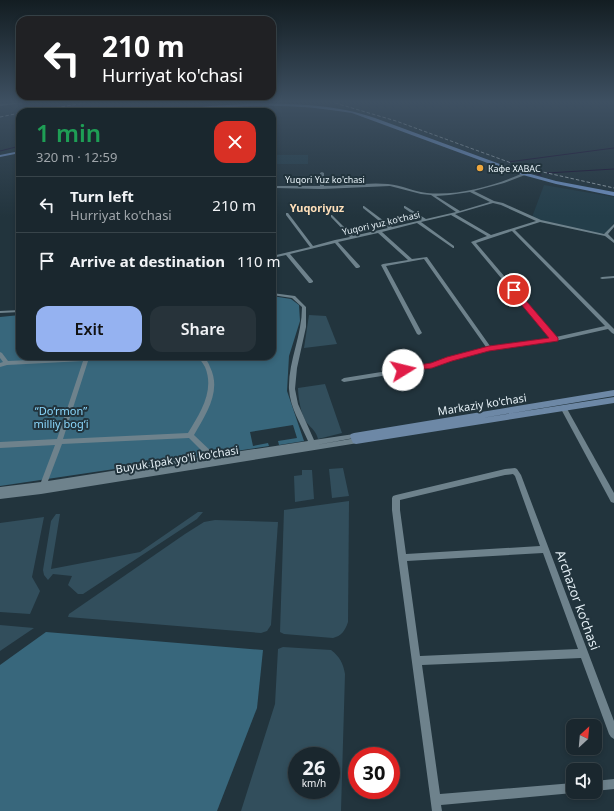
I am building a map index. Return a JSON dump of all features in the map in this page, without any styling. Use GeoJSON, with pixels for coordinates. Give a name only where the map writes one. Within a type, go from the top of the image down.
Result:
{"type":"FeatureCollection","features":[{"type":"Feature","properties":{"kind":"main road"},"geometry":{"type":"LineString","coordinates":[[430,141],[480,159]]}},
{"type":"Feature","properties":{"kind":"main road"},"geometry":{"type":"LineString","coordinates":[[431,141],[523,175],[614,194]]}},
{"type":"Feature","properties":{"kind":"main road"},"geometry":{"type":"LineString","coordinates":[[0,156],[16,152]]}},
{"type":"Feature","properties":{"kind":"street"},"geometry":{"type":"LineString","coordinates":[[322,173],[322,187]]}},
{"type":"Feature","properties":{"kind":"street","name":"Yuqori Yuz ko'chasi"},"geometry":{"type":"LineString","coordinates":[[276,187],[386,185],[431,194],[451,194],[471,191],[523,175]]}},
{"type":"Feature","properties":{"kind":"street"},"geometry":{"type":"LineString","coordinates":[[471,191],[493,202],[502,204],[540,221],[606,235],[614,242]]}},
{"type":"Feature","properties":{"kind":"street"},"geometry":{"type":"LineString","coordinates":[[431,194],[459,212]]}},
{"type":"Feature","properties":{"kind":"street","name":"Yuqori yuz ko'chasi"},"geometry":{"type":"LineString","coordinates":[[276,256],[452,214],[493,202]]}},
{"type":"Feature","properties":{"kind":"street"},"geometry":{"type":"LineString","coordinates":[[405,206],[425,220]]}},
{"type":"Feature","properties":{"kind":"street"},"geometry":{"type":"LineString","coordinates":[[364,207],[391,228]]}},
{"type":"Feature","properties":{"kind":"street"},"geometry":{"type":"LineString","coordinates":[[286,214],[312,247]]}},
{"type":"Feature","properties":{"kind":"street"},"geometry":{"type":"LineString","coordinates":[[452,214],[490,236]]}},
{"type":"Feature","properties":{"kind":"street"},"geometry":{"type":"LineString","coordinates":[[332,216],[352,238]]}},
{"type":"Feature","properties":{"kind":"street"},"geometry":{"type":"LineString","coordinates":[[540,221],[473,242],[555,339]]}},
{"type":"Feature","properties":{"kind":"street"},"geometry":{"type":"LineString","coordinates":[[418,222],[453,247]]}},
{"type":"Feature","properties":{"kind":"street"},"geometry":{"type":"LineString","coordinates":[[606,235],[614,225]]}},
{"type":"Feature","properties":{"kind":"street"},"geometry":{"type":"LineString","coordinates":[[513,230],[614,332]]}},
{"type":"Feature","properties":{"kind":"street"},"geometry":{"type":"LineString","coordinates":[[379,232],[411,260]]}},
{"type":"Feature","properties":{"kind":"street"},"geometry":{"type":"LineString","coordinates":[[335,242],[358,267]]}},
{"type":"Feature","properties":{"kind":"street"},"geometry":{"type":"LineString","coordinates":[[288,253],[311,282]]}},
{"type":"Feature","properties":{"kind":"street"},"geometry":{"type":"LineString","coordinates":[[419,333],[383,265],[425,258],[489,348]]}},
{"type":"Feature","properties":{"kind":"street"},"geometry":{"type":"LineString","coordinates":[[602,278],[614,276]]}},
{"type":"Feature","properties":{"kind":"street"},"geometry":{"type":"LineString","coordinates":[[276,295],[293,297],[304,307],[304,320],[292,387],[296,405],[313,445]]}},
{"type":"Feature","properties":{"kind":"street"},"geometry":{"type":"LineString","coordinates":[[0,312],[16,311]]}},
{"type":"Feature","properties":{"kind":"street"},"geometry":{"type":"LineString","coordinates":[[344,380],[432,366],[450,359],[489,348],[555,339],[609,327]]}},
{"type":"Feature","properties":{"kind":"street"},"geometry":{"type":"LineString","coordinates":[[0,354],[7,363]]}},
{"type":"Feature","properties":{"kind":"street"},"geometry":{"type":"LineString","coordinates":[[0,365],[7,363],[66,360]]}},
{"type":"Feature","properties":{"kind":"street"},"geometry":{"type":"LineString","coordinates":[[42,488],[59,443],[86,360]]}},
{"type":"Feature","properties":{"kind":"street"},"geometry":{"type":"LineString","coordinates":[[190,434],[206,407],[213,389],[211,376],[203,360]]}},
{"type":"Feature","properties":{"kind":"street","name":"Markaziy ko'chasi"},"geometry":{"type":"LineString","coordinates":[[355,439],[562,405],[614,393]]}},
{"type":"Feature","properties":{"kind":"street","name":"Markaziy ko'chasi"},"geometry":{"type":"LineString","coordinates":[[562,405],[614,400]]}},
{"type":"Feature","properties":{"kind":"street"},"geometry":{"type":"LineString","coordinates":[[562,405],[614,500]]}},
{"type":"Feature","properties":{"kind":"street"},"geometry":{"type":"LineString","coordinates":[[0,445],[59,443],[190,434]]}},
{"type":"Feature","properties":{"kind":"street"},"geometry":{"type":"LineString","coordinates":[[190,434],[216,461]]}},
{"type":"Feature","properties":{"kind":"street","name":"Buyuk Ipak yo'li ko'chasi"},"geometry":{"type":"LineString","coordinates":[[0,496],[42,488],[355,439]]}},
{"type":"Feature","properties":{"kind":"street","name":"Archazor ko‘chasi"},"geometry":{"type":"LineString","coordinates":[[402,558],[396,498],[505,472],[515,471],[518,475],[614,734]]}},
{"type":"Feature","properties":{"kind":"street","name":"Buyuk Ipak yo'li ko'chasi"},"geometry":{"type":"LineString","coordinates":[[0,490],[42,488]]}},
{"type":"Feature","properties":{"kind":"street"},"geometry":{"type":"LineString","coordinates":[[437,811],[402,558],[545,549]]}},
{"type":"Feature","properties":{"kind":"street"},"geometry":{"type":"LineString","coordinates":[[416,661],[584,653]]}},
{"type":"Feature","properties":{"kind":"street"},"geometry":{"type":"LineString","coordinates":[[602,785],[614,784]]}},
{"type":"Feature","properties":{"kind":"street"},"geometry":{"type":"LineString","coordinates":[[435,800],[566,789]]}},
{"type":"Feature","properties":{"kind":"shaded area"},"geometry":{"type":"Polygon","coordinates":[[[276,155],[308,155],[308,164],[276,164],[276,155]]]}},
{"type":"Feature","properties":{"kind":"shaded area"},"geometry":{"type":"Polygon","coordinates":[[[544,185],[614,197],[614,223],[606,233],[602,234],[548,223],[532,217],[544,185]]]}},
{"type":"Feature","properties":{"kind":"shaded area"},"geometry":{"type":"Polygon","coordinates":[[[309,315],[326,316],[337,344],[304,348],[309,315]]]}},
{"type":"Feature","properties":{"kind":"shaded area"},"geometry":{"type":"Polygon","coordinates":[[[325,384],[342,433],[318,439],[315,432],[303,416],[299,401],[298,388],[325,384]]]}},
{"type":"Feature","properties":{"kind":"shaded area"},"geometry":{"type":"Polygon","coordinates":[[[343,468],[349,496],[332,498],[329,469],[343,468]]]}},
{"type":"Feature","properties":{"kind":"shaded area"},"geometry":{"type":"Polygon","coordinates":[[[302,470],[312,470],[314,499],[295,502],[294,476],[302,475],[302,470]]]}},
{"type":"Feature","properties":{"kind":"shaded area"},"geometry":{"type":"Polygon","coordinates":[[[349,501],[348,622],[346,628],[342,633],[333,638],[284,634],[280,632],[284,510],[349,501]]]}},
{"type":"Feature","properties":{"kind":"shaded area"},"geometry":{"type":"Polygon","coordinates":[[[198,512],[203,512],[197,519],[83,594],[78,594],[68,585],[72,576],[53,574],[48,580],[44,575],[43,570],[51,521],[56,514],[60,514],[51,569],[140,552],[198,512]]]}},
{"type":"Feature","properties":{"kind":"shaded area"},"geometry":{"type":"Polygon","coordinates":[[[44,517],[32,577],[40,591],[30,614],[0,612],[0,523],[44,517]]]}},
{"type":"Feature","properties":{"kind":"shaded area"},"geometry":{"type":"Polygon","coordinates":[[[215,520],[278,522],[271,625],[267,631],[261,633],[68,617],[69,614],[185,534],[204,522],[215,520]]]}},
{"type":"Feature","properties":{"kind":"shaded area"},"geometry":{"type":"Polygon","coordinates":[[[0,625],[34,628],[0,651],[0,625]]]}},
{"type":"Feature","properties":{"kind":"shaded area"},"geometry":{"type":"Polygon","coordinates":[[[283,647],[331,650],[337,655],[342,663],[345,674],[341,811],[241,811],[275,704],[278,649],[283,647]]]}},
{"type":"Feature","properties":{"kind":"green space","name":"“Do‘rmon” milliy bog‘i"},"geometry":{"type":"Polygon","coordinates":[[[276,297],[291,299],[299,305],[300,321],[289,356],[287,391],[304,441],[279,445],[278,441],[297,438],[293,425],[250,432],[253,446],[268,443],[269,446],[0,486],[0,317],[16,315],[16,360],[276,360],[276,297]]]}},
{"type":"Feature","properties":{"kind":"green space"},"geometry":{"type":"Polygon","coordinates":[[[46,632],[263,650],[257,708],[217,811],[0,811],[0,665],[46,632]]]}},
{"type":"Feature","properties":{"kind":"waterway"},"geometry":{"type":"LineString","coordinates":[[0,151],[16,147]]}},
{"type":"Feature","properties":{"kind":"waterway"},"geometry":{"type":"LineString","coordinates":[[508,162],[614,148]]}},
{"type":"Feature","properties":{"kind":"waterway"},"geometry":{"type":"LineString","coordinates":[[511,167],[541,175]]}},
{"type":"Feature","properties":{"kind":"waterway"},"geometry":{"type":"LineString","coordinates":[[547,173],[614,169]]}},
{"type":"Feature","properties":{"kind":"railway"},"geometry":{"type":"LineString","coordinates":[[450,141],[525,168],[614,188]]}},
{"type":"Feature","properties":{"kind":"place","name":"Кафе ХАВАС"},"geometry":{"type":"Point","coordinates":[480,168]}},
{"type":"Feature","properties":{"kind":"district","name":"Yuqoriyuz"},"geometry":{"type":"Point","coordinates":[317,207]}},
{"type":"Feature","properties":{"kind":"route"},"geometry":{"type":"LineString","coordinates":[[403,370],[432,366],[450,359],[489,348],[555,339],[514,290]]}}]}
